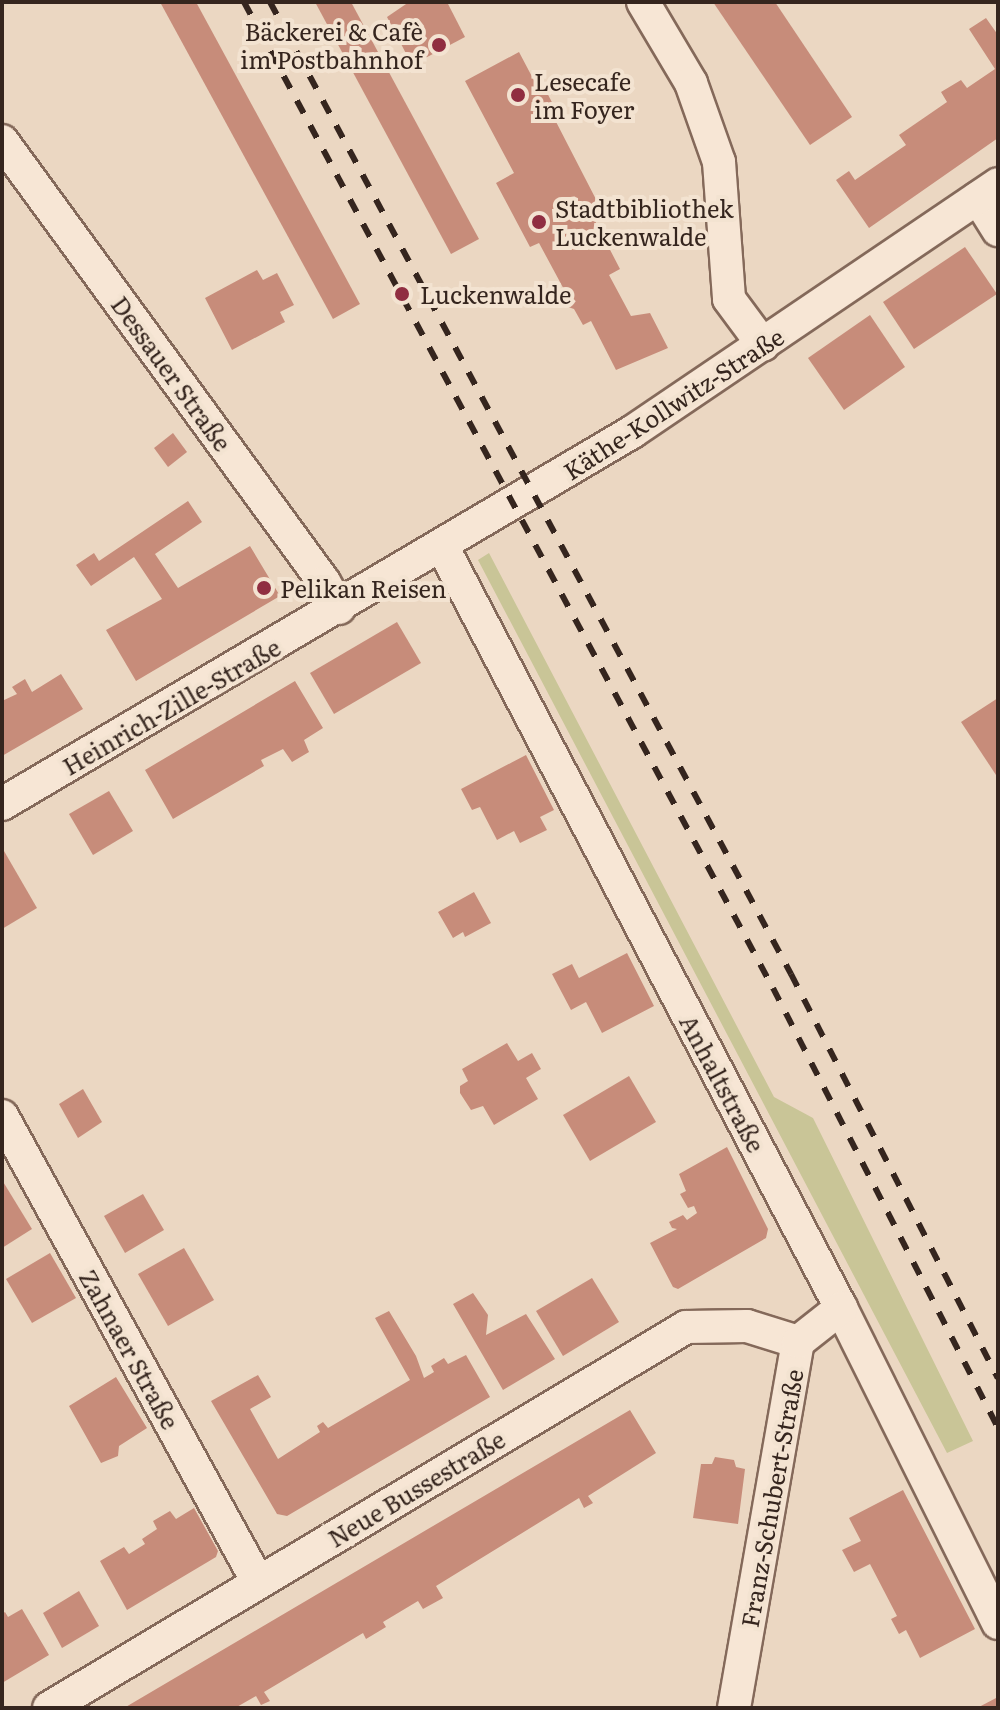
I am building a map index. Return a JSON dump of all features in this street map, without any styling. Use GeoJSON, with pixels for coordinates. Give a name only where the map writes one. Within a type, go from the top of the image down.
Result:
{"type":"FeatureCollection","features":[{"type":"Feature","properties":{"kind":"street"},"geometry":{"type":"LineString","coordinates":[[643,2],[691,83],[719,162],[729,299],[763,345]]}},
{"type":"Feature","properties":{"kind":"street","name":"Dessauer Straße"},"geometry":{"type":"LineString","coordinates":[[2,141],[315,569],[339,608]]}},
{"type":"Feature","properties":{"kind":"street"},"geometry":{"type":"LineString","coordinates":[[988,191],[998,230]]}},
{"type":"Feature","properties":{"kind":"street","name":"Käthe-Kollwitz-Straße"},"geometry":{"type":"LineString","coordinates":[[339,608],[632,432],[988,191]]}},
{"type":"Feature","properties":{"kind":"street","name":"Anhaltstraße"},"geometry":{"type":"LineString","coordinates":[[442,546],[841,1308],[998,1623]]}},
{"type":"Feature","properties":{"kind":"street","name":"Heinrich-Zille-Straße"},"geometry":{"type":"LineString","coordinates":[[2,804],[339,608]]}},
{"type":"Feature","properties":{"kind":"street","name":"Zahnaer Straße"},"geometry":{"type":"LineString","coordinates":[[2,1116],[258,1582]]}},
{"type":"Feature","properties":{"kind":"street","name":"Franz-Schubert-Straße"},"geometry":{"type":"LineString","coordinates":[[734,1708],[798,1342],[841,1308]]}},
{"type":"Feature","properties":{"kind":"street","name":"Neue Bussestraße"},"geometry":{"type":"LineString","coordinates":[[49,1708],[686,1327],[747,1326],[798,1342]]}},
{"type":"Feature","properties":{"kind":"shaded area"},"geometry":{"type":"Polygon","coordinates":[[[489,553],[774,1097],[813,1118],[973,1441],[947,1453],[478,560],[489,553]]]}},
{"type":"Feature","properties":{"kind":"building"},"geometry":{"type":"Polygon","coordinates":[[[160,2],[196,2],[360,304],[333,319],[160,2]]]}},
{"type":"Feature","properties":{"kind":"building"},"geometry":{"type":"Polygon","coordinates":[[[315,2],[351,2],[479,239],[451,254],[315,2]]]}},
{"type":"Feature","properties":{"kind":"building"},"geometry":{"type":"Polygon","coordinates":[[[409,2],[447,2],[465,37],[412,65],[387,17],[409,2]]]}},
{"type":"Feature","properties":{"kind":"building"},"geometry":{"type":"Polygon","coordinates":[[[713,2],[775,2],[852,117],[810,145],[713,2]]]}},
{"type":"Feature","properties":{"kind":"building"},"geometry":{"type":"Polygon","coordinates":[[[986,18],[998,35],[998,138],[869,228],[836,180],[849,171],[855,180],[906,145],[899,135],[947,102],[941,92],[961,80],[967,88],[995,69],[969,29],[986,18]]]}},
{"type":"Feature","properties":{"kind":"building"},"geometry":{"type":"Polygon","coordinates":[[[519,52],[538,88],[543,85],[557,112],[552,114],[602,211],[593,217],[620,269],[609,275],[631,316],[650,313],[668,348],[616,370],[591,321],[583,325],[574,309],[568,307],[564,300],[567,295],[539,243],[530,247],[496,183],[514,173],[465,81],[519,52]]]}},
{"type":"Feature","properties":{"kind":"building"},"geometry":{"type":"Polygon","coordinates":[[[965,247],[997,294],[914,349],[883,302],[965,247]]]}},
{"type":"Feature","properties":{"kind":"building"},"geometry":{"type":"Polygon","coordinates":[[[257,270],[263,280],[277,273],[294,305],[280,312],[285,322],[232,350],[205,298],[257,270]]]}},
{"type":"Feature","properties":{"kind":"building"},"geometry":{"type":"Polygon","coordinates":[[[870,315],[905,367],[844,410],[808,358],[870,315]]]}},
{"type":"Feature","properties":{"kind":"building"},"geometry":{"type":"Polygon","coordinates":[[[173,433],[187,452],[168,467],[154,448],[173,433]]]}},
{"type":"Feature","properties":{"kind":"building"},"geometry":{"type":"Polygon","coordinates":[[[188,501],[202,522],[155,554],[178,588],[250,546],[280,596],[136,681],[106,630],[162,599],[134,557],[91,586],[76,565],[94,553],[99,561],[188,501]]]}},
{"type":"Feature","properties":{"kind":"building"},"geometry":{"type":"Polygon","coordinates":[[[397,622],[421,663],[334,714],[310,673],[397,622]]]}},
{"type":"Feature","properties":{"kind":"building"},"geometry":{"type":"Polygon","coordinates":[[[61,674],[83,709],[2,756],[2,701],[17,694],[12,687],[25,679],[32,692],[61,674]]]}},
{"type":"Feature","properties":{"kind":"building"},"geometry":{"type":"Polygon","coordinates":[[[295,681],[323,728],[304,740],[309,752],[292,762],[283,749],[261,760],[264,766],[173,819],[145,770],[295,681]]]}},
{"type":"Feature","properties":{"kind":"building"},"geometry":{"type":"Polygon","coordinates":[[[998,698],[998,778],[961,722],[998,698]]]}},
{"type":"Feature","properties":{"kind":"building"},"geometry":{"type":"Polygon","coordinates":[[[526,755],[554,810],[540,817],[547,830],[520,843],[514,831],[497,840],[480,807],[472,810],[461,789],[526,755]]]}},
{"type":"Feature","properties":{"kind":"building"},"geometry":{"type":"Polygon","coordinates":[[[109,791],[133,831],[93,855],[69,814],[109,791]]]}},
{"type":"Feature","properties":{"kind":"building"},"geometry":{"type":"Polygon","coordinates":[[[4,851],[37,908],[2,929],[2,853],[4,851]]]}},
{"type":"Feature","properties":{"kind":"building"},"geometry":{"type":"Polygon","coordinates":[[[474,892],[491,923],[465,937],[463,932],[453,938],[438,912],[474,892]]]}},
{"type":"Feature","properties":{"kind":"building"},"geometry":{"type":"Polygon","coordinates":[[[627,953],[654,1006],[602,1033],[586,1002],[571,1010],[552,974],[572,964],[579,978],[627,953]]]}},
{"type":"Feature","properties":{"kind":"building"},"geometry":{"type":"Polygon","coordinates":[[[507,1043],[518,1061],[532,1053],[541,1069],[526,1078],[538,1099],[494,1125],[483,1106],[471,1110],[460,1093],[460,1086],[468,1081],[462,1069],[507,1043]]]}},
{"type":"Feature","properties":{"kind":"building"},"geometry":{"type":"Polygon","coordinates":[[[629,1076],[656,1122],[590,1161],[563,1115],[629,1076]]]}},
{"type":"Feature","properties":{"kind":"building"},"geometry":{"type":"Polygon","coordinates":[[[83,1089],[102,1122],[78,1138],[59,1104],[83,1089]]]}},
{"type":"Feature","properties":{"kind":"building"},"geometry":{"type":"Polygon","coordinates":[[[727,1147],[768,1229],[766,1238],[678,1289],[673,1287],[650,1243],[677,1229],[672,1228],[669,1222],[683,1215],[687,1220],[697,1213],[694,1206],[688,1208],[680,1194],[686,1191],[679,1174],[727,1147]]]}},
{"type":"Feature","properties":{"kind":"building"},"geometry":{"type":"Polygon","coordinates":[[[2,1180],[32,1229],[2,1248],[2,1180]]]}},
{"type":"Feature","properties":{"kind":"building"},"geometry":{"type":"Polygon","coordinates":[[[143,1194],[164,1230],[125,1253],[104,1216],[143,1194]]]}},
{"type":"Feature","properties":{"kind":"building"},"geometry":{"type":"Polygon","coordinates":[[[184,1248],[214,1300],[168,1326],[138,1274],[184,1248]]]}},
{"type":"Feature","properties":{"kind":"building"},"geometry":{"type":"Polygon","coordinates":[[[50,1253],[76,1298],[32,1323],[6,1279],[50,1253]]]}},
{"type":"Feature","properties":{"kind":"building"},"geometry":{"type":"Polygon","coordinates":[[[592,1278],[619,1322],[563,1356],[536,1311],[592,1278]]]}},
{"type":"Feature","properties":{"kind":"building"},"geometry":{"type":"Polygon","coordinates":[[[473,1293],[488,1315],[486,1335],[526,1314],[555,1359],[503,1390],[453,1304],[473,1293]]]}},
{"type":"Feature","properties":{"kind":"building"},"geometry":{"type":"Polygon","coordinates":[[[389,1311],[416,1356],[424,1378],[434,1372],[431,1366],[444,1358],[448,1364],[466,1355],[490,1397],[287,1516],[277,1514],[211,1401],[258,1375],[271,1397],[250,1409],[278,1459],[320,1432],[317,1426],[323,1422],[328,1428],[410,1380],[375,1318],[389,1311]]]}},
{"type":"Feature","properties":{"kind":"building"},"geometry":{"type":"Polygon","coordinates":[[[116,1377],[147,1428],[119,1446],[118,1456],[101,1463],[69,1406],[116,1377]]]}},
{"type":"Feature","properties":{"kind":"building"},"geometry":{"type":"Polygon","coordinates":[[[630,1410],[656,1453],[588,1496],[593,1503],[584,1508],[579,1498],[436,1586],[443,1598],[423,1609],[418,1601],[383,1622],[386,1627],[366,1639],[363,1633],[264,1692],[270,1701],[261,1705],[256,1696],[235,1708],[124,1708],[630,1410]]]}},
{"type":"Feature","properties":{"kind":"building"},"geometry":{"type":"Polygon","coordinates":[[[715,1457],[734,1460],[736,1467],[745,1469],[738,1524],[693,1518],[701,1464],[712,1464],[715,1457]]]}},
{"type":"Feature","properties":{"kind":"building"},"geometry":{"type":"Polygon","coordinates":[[[903,1490],[975,1629],[920,1658],[906,1630],[899,1634],[891,1619],[897,1616],[870,1564],[854,1572],[842,1550],[861,1541],[849,1518],[903,1490]]]}},
{"type":"Feature","properties":{"kind":"building"},"geometry":{"type":"Polygon","coordinates":[[[194,1508],[218,1551],[216,1557],[127,1610],[100,1561],[124,1547],[129,1554],[145,1544],[142,1539],[157,1529],[153,1521],[170,1511],[176,1519],[194,1508]]]}},
{"type":"Feature","properties":{"kind":"building"},"geometry":{"type":"Polygon","coordinates":[[[79,1591],[99,1626],[62,1648],[43,1613],[79,1591]]]}},
{"type":"Feature","properties":{"kind":"building"},"geometry":{"type":"Polygon","coordinates":[[[22,1609],[49,1655],[2,1683],[2,1614],[5,1612],[8,1617],[22,1609]]]}},
{"type":"Feature","properties":{"kind":"building"},"geometry":{"type":"Polygon","coordinates":[[[998,1697],[998,1708],[977,1708],[998,1697]]]}},
{"type":"Feature","properties":{"kind":"railway"},"geometry":{"type":"LineString","coordinates":[[244,2],[773,988],[998,1428]]}},
{"type":"Feature","properties":{"kind":"railway"},"geometry":{"type":"LineString","coordinates":[[270,2],[791,974],[998,1378]]}},
{"type":"Feature","properties":{"kind":"place","name":"Bäckerei & Cafè im Postbahnhof"},"geometry":{"type":"Point","coordinates":[439,45]}},
{"type":"Feature","properties":{"kind":"place","name":"Lesecafe im Foyer"},"geometry":{"type":"Point","coordinates":[518,95]}},
{"type":"Feature","properties":{"kind":"place","name":"Stadtbibliothek Luckenwalde"},"geometry":{"type":"Point","coordinates":[539,222]}},
{"type":"Feature","properties":{"kind":"place","name":"Luckenwalde"},"geometry":{"type":"Point","coordinates":[402,294]}},
{"type":"Feature","properties":{"kind":"place","name":"Pelikan Reisen"},"geometry":{"type":"Point","coordinates":[264,588]}}]}
